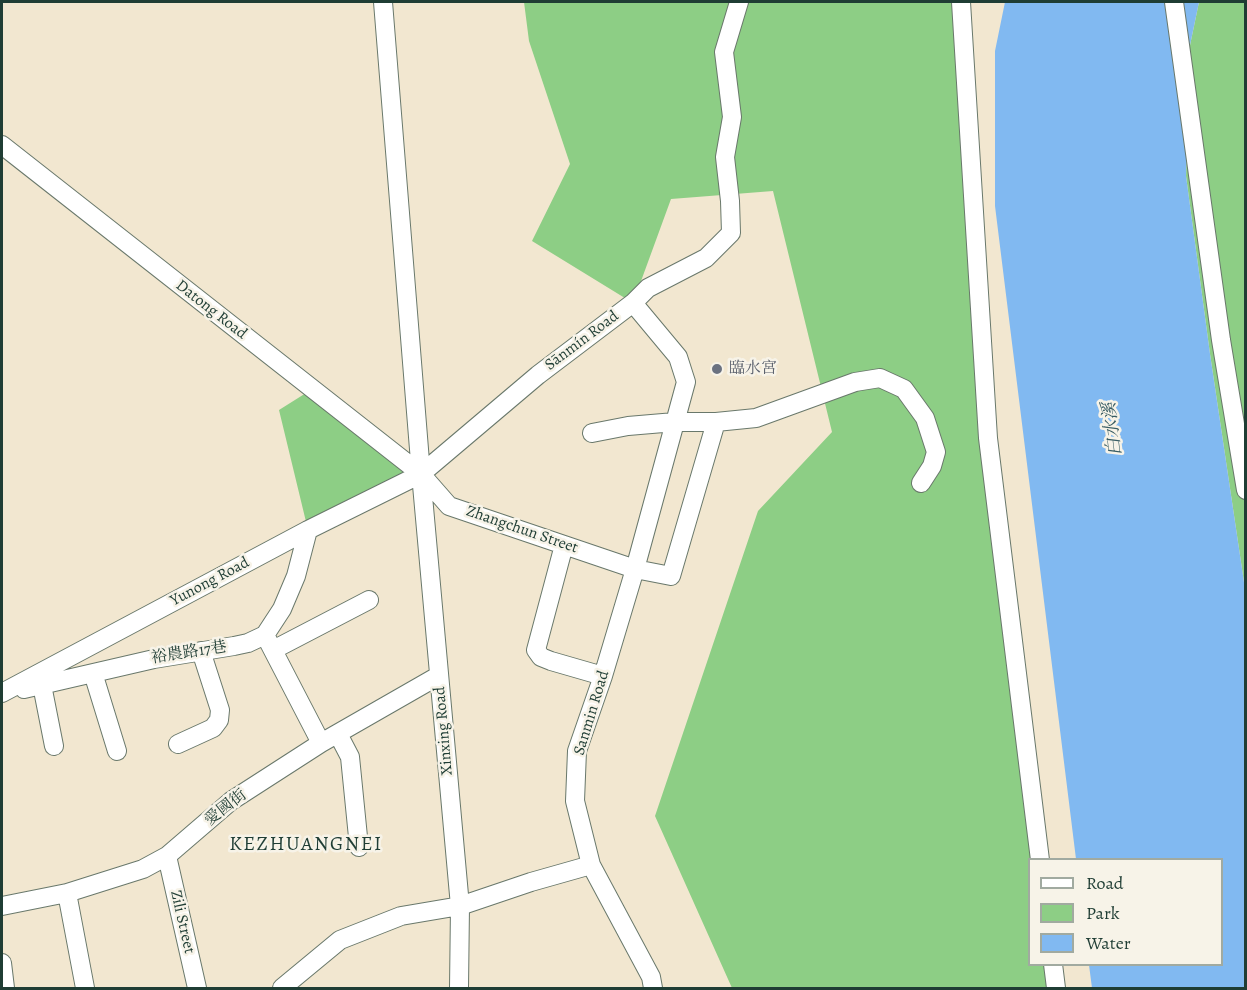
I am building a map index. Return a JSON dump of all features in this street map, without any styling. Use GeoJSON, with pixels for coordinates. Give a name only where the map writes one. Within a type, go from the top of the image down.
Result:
{"type":"FeatureCollection","features":[{"type":"Feature","properties":{"kind":"street","name":"Xinxing Road"},"geometry":{"type":"LineString","coordinates":[[383,2],[438,676],[460,906],[459,988]]}},
{"type":"Feature","properties":{"kind":"street"},"geometry":{"type":"LineString","coordinates":[[633,303],[648,288],[706,258],[731,233],[725,157],[732,117],[724,52],[739,2]]}},
{"type":"Feature","properties":{"kind":"street"},"geometry":{"type":"LineString","coordinates":[[961,2],[988,438],[1040,858]]}},
{"type":"Feature","properties":{"kind":"street"},"geometry":{"type":"LineString","coordinates":[[1174,2],[1221,340],[1245,490]]}},
{"type":"Feature","properties":{"kind":"street","name":"Datong Road"},"geometry":{"type":"LineString","coordinates":[[2,145],[421,474]]}},
{"type":"Feature","properties":{"kind":"street","name":"Sānmín Road"},"geometry":{"type":"LineString","coordinates":[[421,474],[538,375],[633,303],[678,357],[686,382],[635,569]]}},
{"type":"Feature","properties":{"kind":"street"},"geometry":{"type":"LineString","coordinates":[[592,433],[628,426],[756,418],[855,382],[880,378],[904,389],[925,418],[936,452],[932,466],[921,483]]}},
{"type":"Feature","properties":{"kind":"street","name":"Zhangchun Street"},"geometry":{"type":"LineString","coordinates":[[421,474],[449,506],[635,569],[672,576],[716,422]]}},
{"type":"Feature","properties":{"kind":"street","name":"Yunong Road"},"geometry":{"type":"LineString","coordinates":[[2,693],[308,530],[421,474]]}},
{"type":"Feature","properties":{"kind":"street"},"geometry":{"type":"LineString","coordinates":[[308,530],[296,576],[269,642],[321,743]]}},
{"type":"Feature","properties":{"kind":"street"},"geometry":{"type":"LineString","coordinates":[[564,545],[536,650],[541,657],[551,662],[603,676]]}},
{"type":"Feature","properties":{"kind":"street","name":"Sanmin Road"},"geometry":{"type":"LineString","coordinates":[[635,569],[603,676],[577,751],[575,801],[591,865],[651,977],[653,988]]}},
{"type":"Feature","properties":{"kind":"street","name":"裕農路17巷"},"geometry":{"type":"LineString","coordinates":[[2,693],[154,658],[248,643],[269,642],[369,600]]}},
{"type":"Feature","properties":{"kind":"street"},"geometry":{"type":"LineString","coordinates":[[178,744],[213,728],[219,720],[220,710],[201,651]]}},
{"type":"Feature","properties":{"kind":"street"},"geometry":{"type":"LineString","coordinates":[[93,673],[117,751]]}},
{"type":"Feature","properties":{"kind":"street","name":"愛國街"},"geometry":{"type":"LineString","coordinates":[[2,906],[67,893],[142,869],[167,856],[231,801],[321,743],[438,676]]}},
{"type":"Feature","properties":{"kind":"street"},"geometry":{"type":"LineString","coordinates":[[42,685],[54,746]]}},
{"type":"Feature","properties":{"kind":"street"},"geometry":{"type":"LineString","coordinates":[[338,734],[350,757],[359,847]]}},
{"type":"Feature","properties":{"kind":"street","name":"Zili Street"},"geometry":{"type":"LineString","coordinates":[[167,856],[197,988]]}},
{"type":"Feature","properties":{"kind":"street"},"geometry":{"type":"LineString","coordinates":[[282,988],[340,940],[401,916],[460,906],[591,865]]}},
{"type":"Feature","properties":{"kind":"street"},"geometry":{"type":"LineString","coordinates":[[67,893],[85,988]]}},
{"type":"Feature","properties":{"kind":"street"},"geometry":{"type":"LineString","coordinates":[[2,963],[5,988]]}},
{"type":"Feature","properties":{"kind":"street"},"geometry":{"type":"LineString","coordinates":[[1053,966],[1056,988]]}},
{"type":"Feature","properties":{"kind":"green space"},"geometry":{"type":"Polygon","coordinates":[[[524,2],[958,2],[971,203],[1043,858],[1028,858],[1028,966],[1057,966],[1061,988],[732,988],[655,816],[758,511],[832,432],[773,191],[671,199],[633,303],[532,241],[570,164],[529,41],[524,2]]]}},
{"type":"Feature","properties":{"kind":"green space"},"geometry":{"type":"Polygon","coordinates":[[[1199,2],[1245,2],[1245,589],[1186,176],[1189,50],[1199,2]]]}},
{"type":"Feature","properties":{"kind":"green space"},"geometry":{"type":"Polygon","coordinates":[[[314,388],[417,473],[308,530],[279,410],[314,388]]]}},
{"type":"Feature","properties":{"kind":"water","name":"白水溪"},"geometry":{"type":"Polygon","coordinates":[[[1005,2],[1199,2],[1189,50],[1186,176],[1245,589],[1245,988],[1092,988],[1089,966],[1223,966],[1223,858],[1076,858],[995,206],[995,51],[1005,2]]]}},
{"type":"Feature","properties":{"kind":"place","name":"臨水宮"},"geometry":{"type":"Point","coordinates":[717,369]}},
{"type":"Feature","properties":{"kind":"district","name":"KEZHUANGNEI"},"geometry":{"type":"Point","coordinates":[306,845]}}]}
